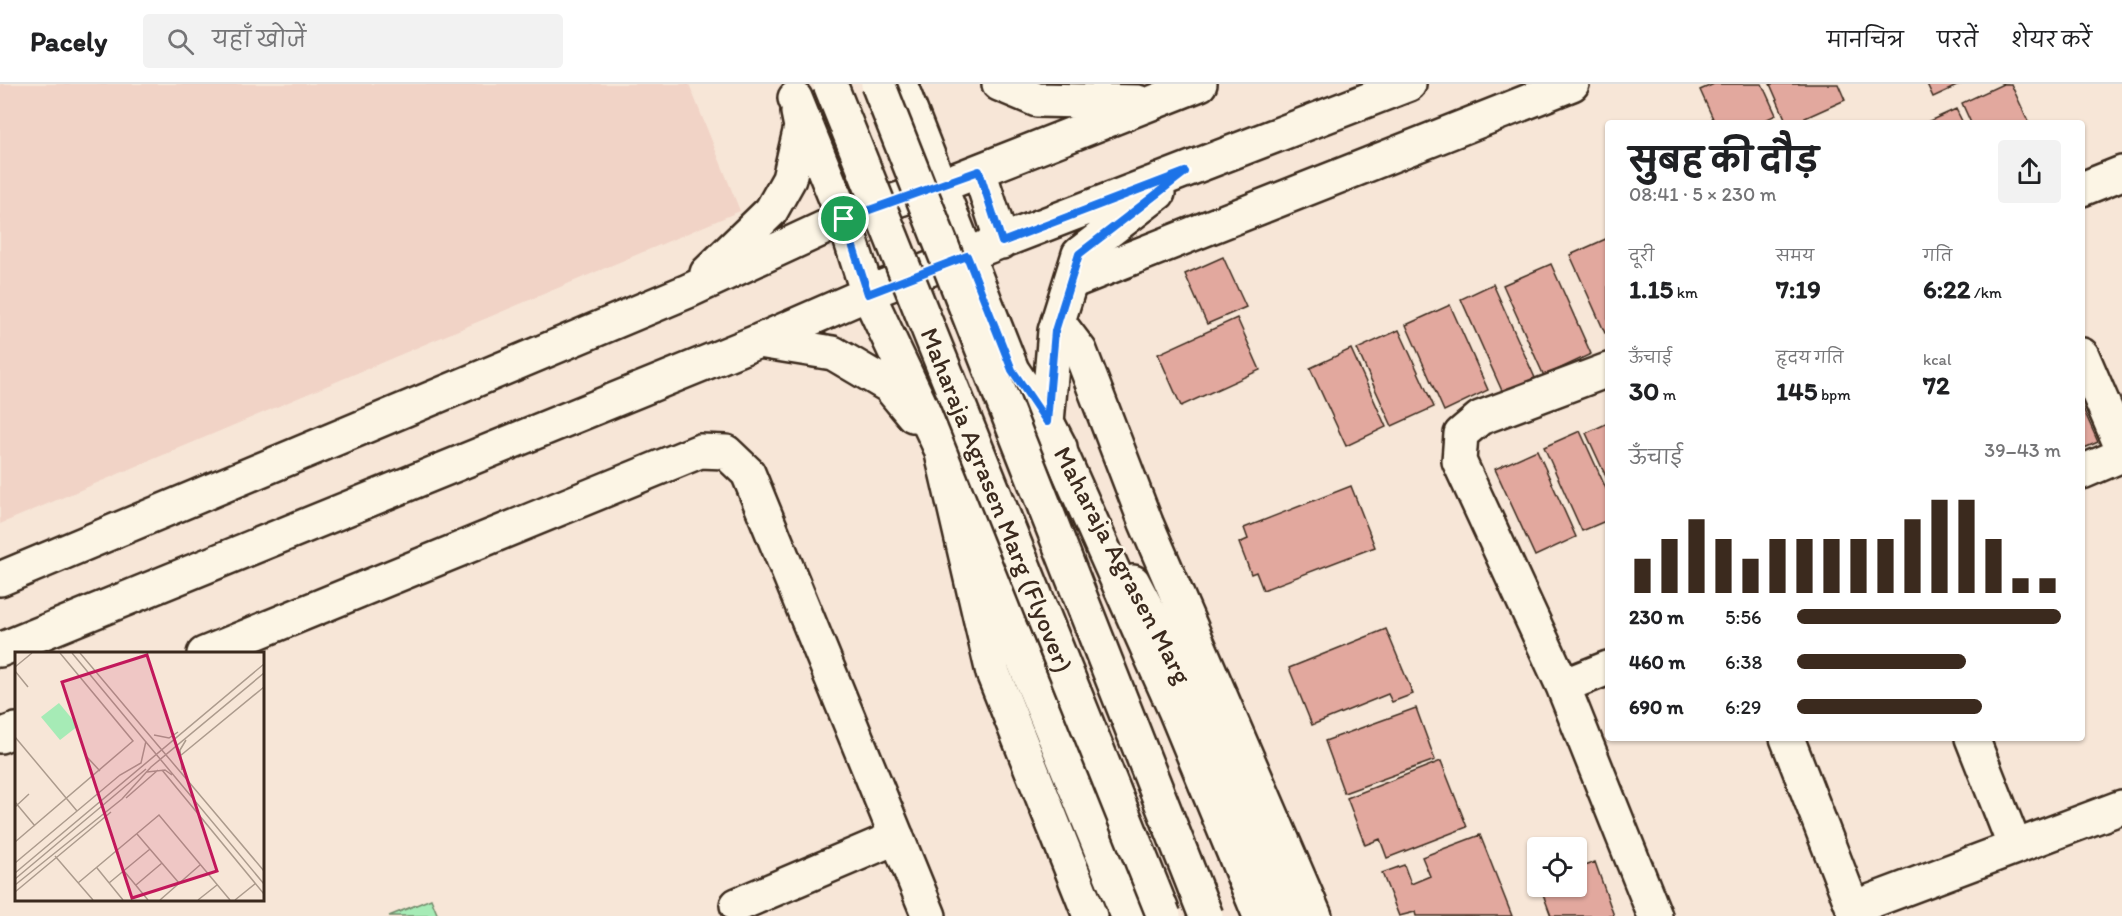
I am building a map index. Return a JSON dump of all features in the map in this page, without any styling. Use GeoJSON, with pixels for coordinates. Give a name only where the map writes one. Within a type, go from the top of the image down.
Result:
{"type":"FeatureCollection","features":[{"type":"Feature","properties":{"kind":"main road","name":"Maharaja Agrasen Marg (Flyover)"},"geometry":{"type":"LineString","coordinates":[[831,84],[1164,916]]}},
{"type":"Feature","properties":{"kind":"main road","name":"Maharaja Agrasen Marg (Flyover)"},"geometry":{"type":"LineString","coordinates":[[878,84],[1206,916]]}},
{"type":"Feature","properties":{"kind":"main road","name":"Maharaja Agrasen Marg"},"geometry":{"type":"LineString","coordinates":[[900,84],[1012,370],[1047,422],[1206,719],[1285,916]]}},
{"type":"Feature","properties":{"kind":"main road"},"geometry":{"type":"LineString","coordinates":[[999,84],[1037,100],[1154,102]]}},
{"type":"Feature","properties":{"kind":"main road"},"geometry":{"type":"LineString","coordinates":[[0,579],[688,291],[844,219],[940,186],[1200,84]]}},
{"type":"Feature","properties":{"kind":"main road"},"geometry":{"type":"LineString","coordinates":[[0,650],[759,341],[868,294],[1409,84]]}},
{"type":"Feature","properties":{"kind":"main road"},"geometry":{"type":"LineString","coordinates":[[1071,282],[1572,84]]}},
{"type":"Feature","properties":{"kind":"main road"},"geometry":{"type":"LineString","coordinates":[[794,91],[844,219],[868,294],[941,449],[1024,662],[1127,913]]}},
{"type":"Feature","properties":{"kind":"main road"},"geometry":{"type":"LineString","coordinates":[[688,291],[771,211],[789,179],[801,127],[794,91]]}},
{"type":"Feature","properties":{"kind":"main road"},"geometry":{"type":"LineString","coordinates":[[979,171],[1002,242]]}},
{"type":"Feature","properties":{"kind":"main road"},"geometry":{"type":"LineString","coordinates":[[1185,172],[1079,254],[1055,331],[1047,422],[1175,710],[1260,916]]}},
{"type":"Feature","properties":{"kind":"main road"},"geometry":{"type":"LineString","coordinates":[[2085,188],[2122,173]]}},
{"type":"Feature","properties":{"kind":"main road"},"geometry":{"type":"LineString","coordinates":[[1058,322],[1080,351],[1146,522],[1315,916]]}},
{"type":"Feature","properties":{"kind":"main road"},"geometry":{"type":"LineString","coordinates":[[759,341],[833,353],[871,375],[889,386],[941,449],[993,673],[1090,916]]}},
{"type":"Feature","properties":{"kind":"main road"},"geometry":{"type":"LineString","coordinates":[[2085,362],[2122,448]]}},
{"type":"Feature","properties":{"kind":"main road"},"geometry":{"type":"LineString","coordinates":[[1605,371],[1480,418],[1461,434],[1459,461],[1563,686],[1655,916]]}},
{"type":"Feature","properties":{"kind":"main road"},"geometry":{"type":"LineString","coordinates":[[209,652],[700,451],[726,452],[748,473],[929,916]]}},
{"type":"Feature","properties":{"kind":"main road"},"geometry":{"type":"LineString","coordinates":[[2085,471],[2122,455]]}},
{"type":"Feature","properties":{"kind":"main road"},"geometry":{"type":"LineString","coordinates":[[1563,686],[1605,669]]}},
{"type":"Feature","properties":{"kind":"main road"},"geometry":{"type":"LineString","coordinates":[[0,736],[15,730]]}},
{"type":"Feature","properties":{"kind":"main road"},"geometry":{"type":"LineString","coordinates":[[1788,741],[1855,912],[2015,847],[2122,807]]}},
{"type":"Feature","properties":{"kind":"main road"},"geometry":{"type":"LineString","coordinates":[[1973,741],[2015,847]]}},
{"type":"Feature","properties":{"kind":"main road"},"geometry":{"type":"LineString","coordinates":[[737,905],[897,837]]}},
{"type":"Feature","properties":{"kind":"shaded area"},"geometry":{"type":"Polygon","coordinates":[[[0,84],[689,84],[740,211],[0,524],[0,84]]]}},
{"type":"Feature","properties":{"kind":"green space"},"geometry":{"type":"Polygon","coordinates":[[[431,899],[438,916],[389,916],[431,899]]]}},
{"type":"Feature","properties":{"kind":"building"},"geometry":{"type":"Polygon","coordinates":[[[1714,84],[1762,84],[1776,115],[1765,120],[1714,120],[1700,90],[1714,84]]]}},
{"type":"Feature","properties":{"kind":"building"},"geometry":{"type":"Polygon","coordinates":[[[1770,84],[1838,84],[1845,100],[1801,120],[1786,120],[1770,84]]]}},
{"type":"Feature","properties":{"kind":"building"},"geometry":{"type":"Polygon","coordinates":[[[1927,84],[1961,84],[1933,97],[1927,84]]]}},
{"type":"Feature","properties":{"kind":"building"},"geometry":{"type":"Polygon","coordinates":[[[2003,84],[2011,84],[2028,120],[1970,120],[1962,103],[2003,84]]]}},
{"type":"Feature","properties":{"kind":"building"},"geometry":{"type":"Polygon","coordinates":[[[1956,109],[1962,120],[1932,120],[1956,109]]]}},
{"type":"Feature","properties":{"kind":"building"},"geometry":{"type":"Polygon","coordinates":[[[1605,239],[1605,333],[1570,255],[1605,239]]]}},
{"type":"Feature","properties":{"kind":"building"},"geometry":{"type":"Polygon","coordinates":[[[1223,257],[1246,307],[1207,324],[1185,274],[1223,257]]]}},
{"type":"Feature","properties":{"kind":"building"},"geometry":{"type":"Polygon","coordinates":[[[1551,264],[1591,354],[1544,376],[1503,285],[1551,264]]]}},
{"type":"Feature","properties":{"kind":"building"},"geometry":{"type":"Polygon","coordinates":[[[1493,284],[1535,378],[1503,393],[1461,299],[1493,284]]]}},
{"type":"Feature","properties":{"kind":"building"},"geometry":{"type":"Polygon","coordinates":[[[1450,305],[1488,390],[1444,411],[1406,325],[1450,305]]]}},
{"type":"Feature","properties":{"kind":"building"},"geometry":{"type":"Polygon","coordinates":[[[1237,318],[1260,370],[1181,406],[1158,354],[1237,318]]]}},
{"type":"Feature","properties":{"kind":"building"},"geometry":{"type":"Polygon","coordinates":[[[1399,330],[1434,407],[1392,426],[1357,349],[1399,330]]]}},
{"type":"Feature","properties":{"kind":"building"},"geometry":{"type":"Polygon","coordinates":[[[1351,349],[1386,427],[1346,446],[1310,368],[1351,349]]]}},
{"type":"Feature","properties":{"kind":"building"},"geometry":{"type":"Polygon","coordinates":[[[2085,413],[2098,442],[2085,448],[2085,413]]]}},
{"type":"Feature","properties":{"kind":"building"},"geometry":{"type":"Polygon","coordinates":[[[1605,424],[1605,474],[1586,433],[1605,424]]]}},
{"type":"Feature","properties":{"kind":"building"},"geometry":{"type":"Polygon","coordinates":[[[1580,431],[1605,486],[1605,521],[1582,531],[1544,447],[1580,431]]]}},
{"type":"Feature","properties":{"kind":"building"},"geometry":{"type":"Polygon","coordinates":[[[1537,450],[1576,537],[1535,556],[1495,469],[1537,450]]]}},
{"type":"Feature","properties":{"kind":"building"},"geometry":{"type":"Polygon","coordinates":[[[1351,486],[1375,547],[1263,590],[1256,572],[1251,574],[1239,543],[1248,539],[1244,528],[1351,486]]]}},
{"type":"Feature","properties":{"kind":"building"},"geometry":{"type":"Polygon","coordinates":[[[1386,629],[1413,694],[1392,702],[1388,694],[1312,725],[1289,668],[1386,629]]]}},
{"type":"Feature","properties":{"kind":"building"},"geometry":{"type":"Polygon","coordinates":[[[1416,708],[1435,760],[1344,793],[1325,741],[1416,708]]]}},
{"type":"Feature","properties":{"kind":"building"},"geometry":{"type":"Polygon","coordinates":[[[1441,761],[1467,827],[1387,858],[1380,839],[1365,845],[1347,798],[1441,761]]]}},
{"type":"Feature","properties":{"kind":"building"},"geometry":{"type":"Polygon","coordinates":[[[1480,835],[1512,916],[1416,916],[1415,912],[1399,916],[1382,873],[1404,865],[1411,884],[1430,876],[1422,857],[1480,835]]]}},
{"type":"Feature","properties":{"kind":"building"},"geometry":{"type":"Polygon","coordinates":[[[1595,862],[1614,916],[1551,916],[1544,897],[1587,897],[1587,865],[1595,862]]]}},
{"type":"Feature","properties":{"kind":"route"},"geometry":{"type":"LineString","coordinates":[[979,171],[1002,242],[1185,172],[1079,254],[1055,331],[1047,422],[1012,370],[967,256],[868,294],[844,219],[979,171]]}}]}
